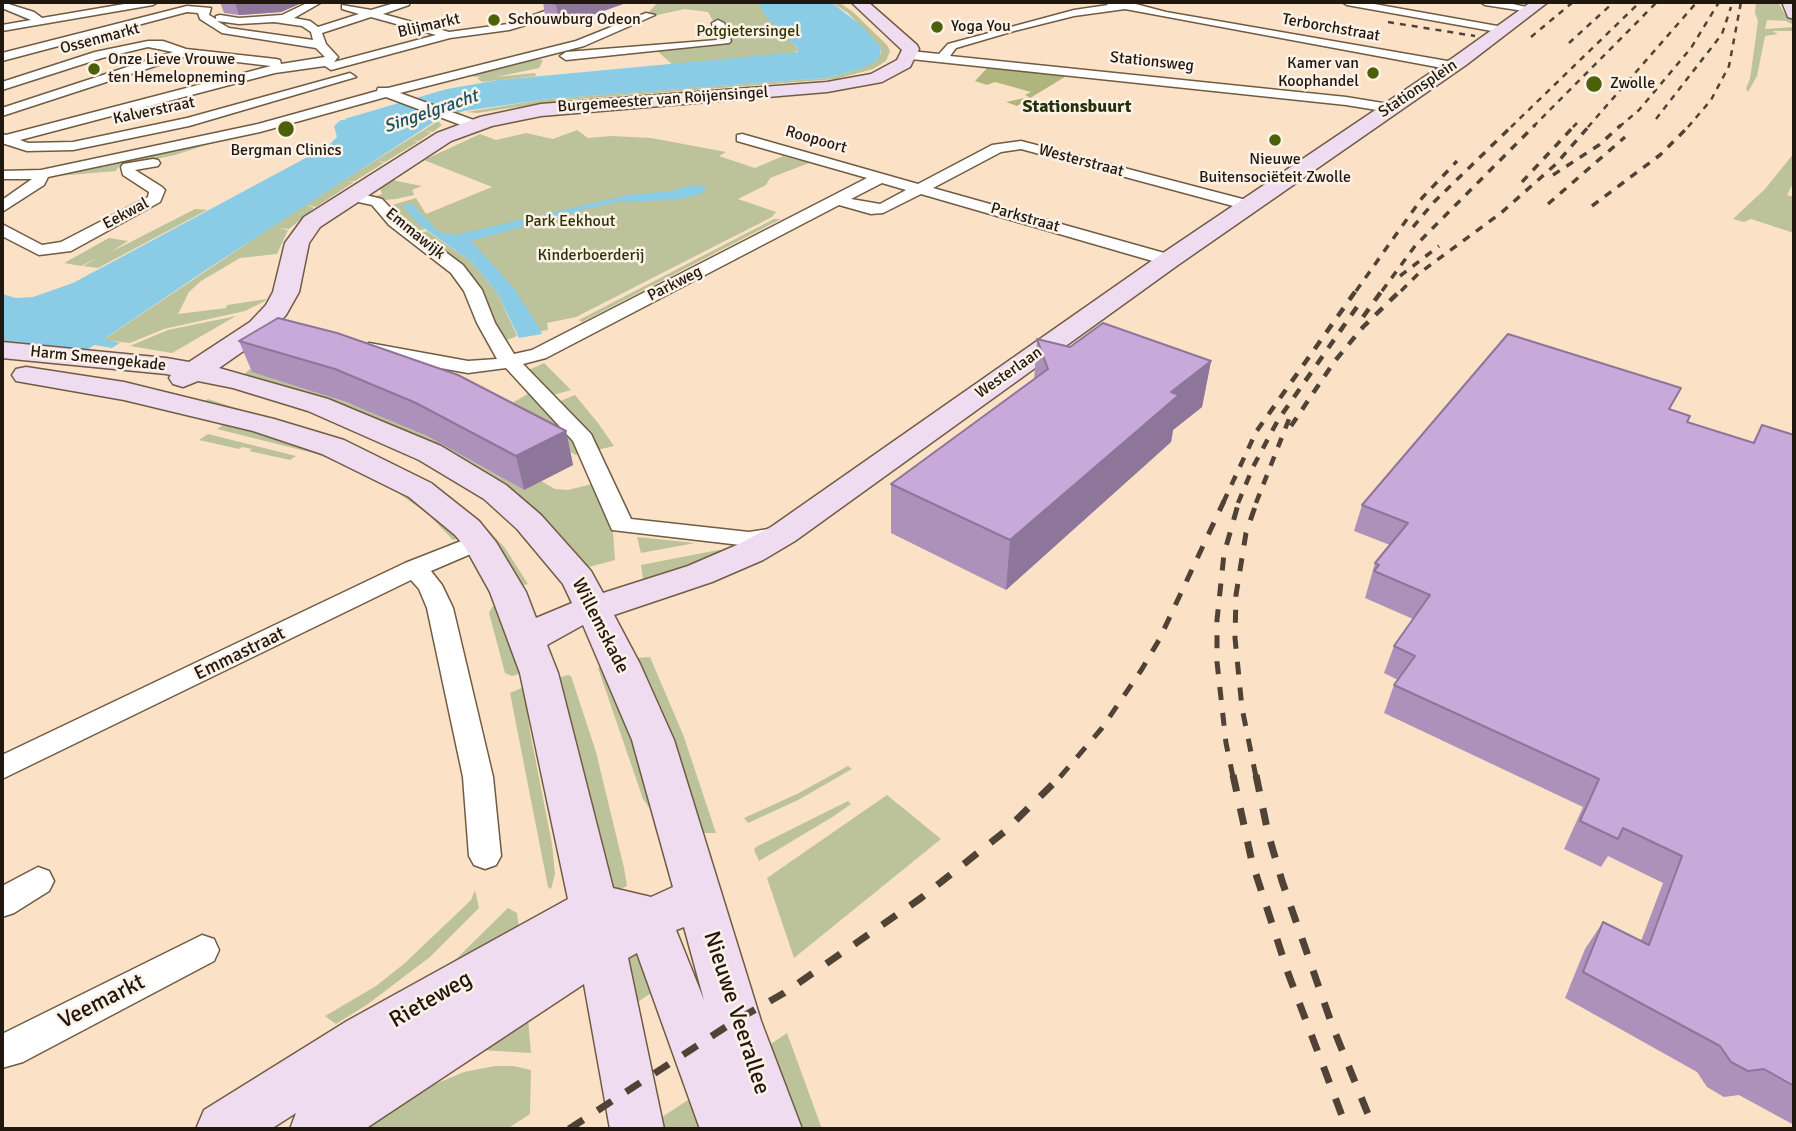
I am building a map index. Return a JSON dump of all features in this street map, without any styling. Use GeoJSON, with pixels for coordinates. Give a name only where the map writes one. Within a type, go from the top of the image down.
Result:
{"type":"FeatureCollection","features":[{"type":"Feature","properties":{"kind":"main road"},"geometry":{"type":"LineString","coordinates":[[859,2],[910,47],[911,55]]}},
{"type":"Feature","properties":{"kind":"main road"},"geometry":{"type":"LineString","coordinates":[[1789,2],[1794,14]]}},
{"type":"Feature","properties":{"kind":"main road","name":"Stationsplein"},"geometry":{"type":"LineString","coordinates":[[1335,144],[1453,66],[1535,5]]}},
{"type":"Feature","properties":{"kind":"main road","name":"Burgemeester van Roijensingel"},"geometry":{"type":"LineString","coordinates":[[350,196],[425,148],[474,125],[519,114],[568,107],[844,85],[883,76],[903,64],[911,55]]}},
{"type":"Feature","properties":{"kind":"main road","name":"Westerlaan"},"geometry":{"type":"LineString","coordinates":[[528,639],[569,636],[597,619],[675,605],[700,591],[751,552],[783,534],[1335,144]]}},
{"type":"Feature","properties":{"kind":"main road"},"geometry":{"type":"LineString","coordinates":[[152,397],[259,328],[277,309],[286,292],[295,250],[304,230],[322,214],[350,196]]}},
{"type":"Feature","properties":{"kind":"main road","name":"Harm Smeengekade"},"geometry":{"type":"LineString","coordinates":[[2,350],[149,363],[194,371]]}},
{"type":"Feature","properties":{"kind":"main road","name":"Willemskade"},"geometry":{"type":"LineString","coordinates":[[194,371],[239,381],[318,405],[430,453],[495,492],[529,522],[578,579],[621,664],[653,740],[699,896]]}},
{"type":"Feature","properties":{"kind":"main road","name":"Harm Smeengekade"},"geometry":{"type":"LineString","coordinates":[[2,373],[57,378],[152,397]]}},
{"type":"Feature","properties":{"kind":"main road"},"geometry":{"type":"LineString","coordinates":[[152,397],[293,433],[370,464],[420,491],[467,528],[480,542],[506,587],[539,673],[598,927],[637,1129]]}},
{"type":"Feature","properties":{"kind":"main road","name":"Rieteweg"},"geometry":{"type":"LineString","coordinates":[[223,1129],[365,1038],[598,927],[649,920],[699,896]]}},
{"type":"Feature","properties":{"kind":"main road","name":"Nieuwe Veerallee"},"geometry":{"type":"LineString","coordinates":[[699,896],[735,1021],[775,1129]]}},
{"type":"Feature","properties":{"kind":"main road"},"geometry":{"type":"LineString","coordinates":[[649,920],[727,1129]]}},
{"type":"Feature","properties":{"kind":"main road","name":"Rieteweg"},"geometry":{"type":"LineString","coordinates":[[317,1129],[598,927]]}},
{"type":"Feature","properties":{"kind":"street"},"geometry":{"type":"LineString","coordinates":[[4,24],[120,2]]}},
{"type":"Feature","properties":{"kind":"street"},"geometry":{"type":"LineString","coordinates":[[127,2],[44,15],[47,17],[142,2]]}},
{"type":"Feature","properties":{"kind":"street"},"geometry":{"type":"LineString","coordinates":[[2,5],[36,18],[155,2]]}},
{"type":"Feature","properties":{"kind":"street"},"geometry":{"type":"LineString","coordinates":[[332,9],[358,2]]}},
{"type":"Feature","properties":{"kind":"street"},"geometry":{"type":"LineString","coordinates":[[238,34],[373,13],[402,2],[421,2]]}},
{"type":"Feature","properties":{"kind":"street","name":"Blijmarkt"},"geometry":{"type":"LineString","coordinates":[[291,65],[328,64],[449,35],[509,27],[569,8],[579,2]]}},
{"type":"Feature","properties":{"kind":"street"},"geometry":{"type":"LineString","coordinates":[[943,57],[950,47],[1074,13],[1116,4],[1162,2]]}},
{"type":"Feature","properties":{"kind":"street"},"geometry":{"type":"LineString","coordinates":[[1347,2],[1501,31]]}},
{"type":"Feature","properties":{"kind":"street"},"geometry":{"type":"LineString","coordinates":[[1485,2],[1535,5]]}},
{"type":"Feature","properties":{"kind":"street","name":"Terborchstraat"},"geometry":{"type":"LineString","coordinates":[[1116,4],[1453,66]]}},
{"type":"Feature","properties":{"kind":"street"},"geometry":{"type":"LineString","coordinates":[[346,6],[449,35]]}},
{"type":"Feature","properties":{"kind":"street"},"geometry":{"type":"LineString","coordinates":[[304,25],[319,7]]}},
{"type":"Feature","properties":{"kind":"street"},"geometry":{"type":"LineString","coordinates":[[2,57],[187,9],[208,11],[239,21],[304,25],[332,57],[328,64],[350,77],[474,125]]}},
{"type":"Feature","properties":{"kind":"street"},"geometry":{"type":"LineString","coordinates":[[208,11],[222,30]]}},
{"type":"Feature","properties":{"kind":"street"},"geometry":{"type":"LineString","coordinates":[[385,92],[537,56],[650,15]]}},
{"type":"Feature","properties":{"kind":"street"},"geometry":{"type":"LineString","coordinates":[[534,20],[558,26]]}},
{"type":"Feature","properties":{"kind":"street"},"geometry":{"type":"LineString","coordinates":[[512,47],[537,56],[554,57],[724,41],[718,23]]}},
{"type":"Feature","properties":{"kind":"street"},"geometry":{"type":"LineString","coordinates":[[4,24],[99,55]]}},
{"type":"Feature","properties":{"kind":"street"},"geometry":{"type":"LineString","coordinates":[[163,45],[222,30],[320,45]]}},
{"type":"Feature","properties":{"kind":"street"},"geometry":{"type":"LineString","coordinates":[[469,33],[495,41]]}},
{"type":"Feature","properties":{"kind":"street"},"geometry":{"type":"LineString","coordinates":[[585,38],[591,54]]}},
{"type":"Feature","properties":{"kind":"street","name":"Ossenmarkt"},"geometry":{"type":"LineString","coordinates":[[2,86],[99,55],[141,45],[163,45],[185,52]]}},
{"type":"Feature","properties":{"kind":"street"},"geometry":{"type":"LineString","coordinates":[[185,52],[291,65]]}},
{"type":"Feature","properties":{"kind":"street","name":"Ossenmarkt"},"geometry":{"type":"LineString","coordinates":[[2,112],[185,52]]}},
{"type":"Feature","properties":{"kind":"street","name":"Stationsweg"},"geometry":{"type":"LineString","coordinates":[[911,55],[1346,101],[1389,108]]}},
{"type":"Feature","properties":{"kind":"street"},"geometry":{"type":"LineString","coordinates":[[2,139],[291,65]]}},
{"type":"Feature","properties":{"kind":"street","name":"Kalverstraat"},"geometry":{"type":"LineString","coordinates":[[2,139],[21,146],[39,148],[82,144],[189,122],[350,77]]}},
{"type":"Feature","properties":{"kind":"street","name":"Eekwal"},"geometry":{"type":"LineString","coordinates":[[2,175],[41,174],[219,137],[385,92]]}},
{"type":"Feature","properties":{"kind":"street"},"geometry":{"type":"LineString","coordinates":[[2,97],[26,103]]}},
{"type":"Feature","properties":{"kind":"street","name":"Eekwal"},"geometry":{"type":"LineString","coordinates":[[2,229],[38,250],[65,247],[157,197],[158,190],[132,176],[128,167],[213,145],[220,141],[219,137]]}},
{"type":"Feature","properties":{"kind":"street","name":"Roopoort"},"geometry":{"type":"LineString","coordinates":[[742,138],[881,177]]}},
{"type":"Feature","properties":{"kind":"street","name":"Westerstraat"},"geometry":{"type":"LineString","coordinates":[[920,188],[996,148],[1021,145],[1248,205]]}},
{"type":"Feature","properties":{"kind":"street"},"geometry":{"type":"LineString","coordinates":[[2,207],[38,182],[41,174]]}},
{"type":"Feature","properties":{"kind":"street","name":"Parkstraat"},"geometry":{"type":"LineString","coordinates":[[881,177],[1169,260]]}},
{"type":"Feature","properties":{"kind":"street","name":"Parkweg"},"geometry":{"type":"LineString","coordinates":[[510,362],[555,348],[881,177]]}},
{"type":"Feature","properties":{"kind":"street"},"geometry":{"type":"LineString","coordinates":[[838,200],[871,209],[883,208],[920,188]]}},
{"type":"Feature","properties":{"kind":"street","name":"Emmawijk"},"geometry":{"type":"LineString","coordinates":[[350,196],[377,202],[395,222],[457,269],[473,290],[496,344],[583,439],[618,513],[620,525],[749,538],[783,534]]}},
{"type":"Feature","properties":{"kind":"street"},"geometry":{"type":"LineString","coordinates":[[259,328],[286,334]]}},
{"type":"Feature","properties":{"kind":"street"},"geometry":{"type":"LineString","coordinates":[[356,347],[463,367],[510,362]]}},
{"type":"Feature","properties":{"kind":"street","name":"Emmastraat"},"geometry":{"type":"LineString","coordinates":[[14,762],[414,569],[480,542]]}},
{"type":"Feature","properties":{"kind":"street"},"geometry":{"type":"LineString","coordinates":[[414,569],[429,584],[440,608],[478,777],[485,856]]}},
{"type":"Feature","properties":{"kind":"street"},"geometry":{"type":"LineString","coordinates":[[2,903],[38,881]]}},
{"type":"Feature","properties":{"kind":"street","name":"Veemarkt"},"geometry":{"type":"LineString","coordinates":[[2,1051],[10,1050],[202,950]]}},
{"type":"Feature","properties":{"kind":"green space","name":"Potgietersingel"},"geometry":{"type":"Polygon","coordinates":[[[658,2],[758,2],[799,50],[789,55],[673,65],[657,51],[627,54],[723,39],[708,12],[685,9],[657,15],[648,13],[658,2]]]}},
{"type":"Feature","properties":{"kind":"green space"},"geometry":{"type":"Polygon","coordinates":[[[831,2],[839,2],[853,12],[887,45],[890,51],[886,61],[873,69],[836,79],[565,100],[477,113],[466,112],[548,99],[826,78],[855,71],[876,61],[881,54],[881,48],[848,13],[831,2]]]}},
{"type":"Feature","properties":{"kind":"green space"},"geometry":{"type":"Polygon","coordinates":[[[1756,2],[1778,2],[1786,16],[1794,22],[1792,24],[1767,20],[1765,29],[1794,27],[1794,31],[1772,31],[1778,34],[1765,36],[1757,76],[1748,92],[1746,88],[1750,79],[1758,21],[1755,13],[1756,2]]]}},
{"type":"Feature","properties":{"kind":"green space"},"geometry":{"type":"Polygon","coordinates":[[[537,59],[543,60],[539,68],[496,77],[535,73],[536,76],[482,82],[477,78],[482,77],[466,76],[493,70],[494,66],[498,69],[537,59]]]}},
{"type":"Feature","properties":{"kind":"green space"},"geometry":{"type":"Polygon","coordinates":[[[989,66],[1068,75],[1017,106],[1006,102],[1029,97],[1025,95],[1031,92],[995,82],[987,85],[975,81],[989,66]]]}},
{"type":"Feature","properties":{"kind":"green space"},"geometry":{"type":"Polygon","coordinates":[[[438,121],[442,125],[433,132],[425,131],[431,133],[419,141],[412,140],[418,142],[385,162],[377,161],[384,163],[355,181],[346,181],[354,182],[316,207],[307,205],[314,208],[289,229],[277,228],[288,230],[277,254],[240,258],[201,281],[189,292],[178,314],[267,299],[265,301],[245,311],[164,329],[130,343],[103,340],[303,206],[438,121]]]}},
{"type":"Feature","properties":{"kind":"green space","name":"Park Eekhout"},"geometry":{"type":"Polygon","coordinates":[[[577,130],[588,138],[651,138],[726,152],[719,156],[755,168],[783,156],[809,163],[770,178],[766,185],[738,199],[776,212],[772,217],[576,317],[547,323],[548,330],[541,331],[501,285],[443,238],[412,204],[403,206],[425,229],[412,233],[389,206],[416,198],[426,214],[492,187],[424,160],[480,134],[496,140],[526,133],[553,139],[577,130]]]}},
{"type":"Feature","properties":{"kind":"green space"},"geometry":{"type":"Polygon","coordinates":[[[208,142],[209,144],[175,155],[118,167],[116,171],[58,176],[208,142]]]}},
{"type":"Feature","properties":{"kind":"green space"},"geometry":{"type":"Polygon","coordinates":[[[1794,153],[1794,182],[1787,195],[1794,197],[1794,233],[1751,219],[1744,222],[1733,219],[1765,189],[1794,153]]]}},
{"type":"Feature","properties":{"kind":"green space"},"geometry":{"type":"Polygon","coordinates":[[[392,180],[422,186],[412,190],[414,195],[396,199],[383,200],[376,196],[382,194],[380,188],[392,180]]]}},
{"type":"Feature","properties":{"kind":"green space"},"geometry":{"type":"Polygon","coordinates":[[[195,209],[207,210],[98,268],[83,266],[99,257],[81,266],[64,263],[109,238],[128,241],[111,252],[195,209]]]}},
{"type":"Feature","properties":{"kind":"green space"},"geometry":{"type":"Polygon","coordinates":[[[774,219],[781,219],[582,322],[579,320],[774,219]]]}},
{"type":"Feature","properties":{"kind":"green space"},"geometry":{"type":"Polygon","coordinates":[[[427,231],[472,262],[498,294],[517,336],[502,342],[490,312],[416,235],[427,231]]]}},
{"type":"Feature","properties":{"kind":"green space"},"geometry":{"type":"Polygon","coordinates":[[[236,316],[172,353],[130,346],[168,330],[236,316]]]}},
{"type":"Feature","properties":{"kind":"green space"},"geometry":{"type":"Polygon","coordinates":[[[544,363],[571,390],[553,395],[529,370],[544,363]]]}},
{"type":"Feature","properties":{"kind":"green space"},"geometry":{"type":"Polygon","coordinates":[[[250,369],[362,408],[427,436],[524,490],[541,481],[555,489],[568,490],[596,483],[612,518],[615,560],[585,568],[513,500],[242,376],[250,369]]]}},
{"type":"Feature","properties":{"kind":"green space"},"geometry":{"type":"Polygon","coordinates":[[[531,392],[568,431],[581,452],[576,455],[506,413],[518,404],[496,415],[572,457],[569,459],[490,416],[531,392]]]}},
{"type":"Feature","properties":{"kind":"green space"},"geometry":{"type":"Polygon","coordinates":[[[575,395],[614,446],[597,450],[558,402],[575,395]]]}},
{"type":"Feature","properties":{"kind":"green space"},"geometry":{"type":"Polygon","coordinates":[[[208,399],[330,438],[430,484],[479,520],[505,548],[528,584],[520,586],[457,508],[199,405],[208,399]]]}},
{"type":"Feature","properties":{"kind":"green space"},"geometry":{"type":"Polygon","coordinates":[[[223,425],[298,443],[388,478],[461,537],[453,540],[428,514],[381,481],[317,454],[217,429],[223,425]]]}},
{"type":"Feature","properties":{"kind":"green space"},"geometry":{"type":"Polygon","coordinates":[[[208,434],[296,456],[290,460],[249,451],[252,449],[239,449],[199,440],[208,434]]]}},
{"type":"Feature","properties":{"kind":"green space"},"geometry":{"type":"Polygon","coordinates":[[[637,537],[695,543],[641,553],[637,537]]]}},
{"type":"Feature","properties":{"kind":"green space"},"geometry":{"type":"Polygon","coordinates":[[[724,550],[713,559],[643,580],[641,565],[724,550]]]}},
{"type":"Feature","properties":{"kind":"green space"},"geometry":{"type":"Polygon","coordinates":[[[499,605],[522,673],[512,676],[505,673],[489,613],[492,607],[499,605]]]}},
{"type":"Feature","properties":{"kind":"green space"},"geometry":{"type":"Polygon","coordinates":[[[650,657],[684,737],[716,833],[698,833],[636,658],[650,657]]]}},
{"type":"Feature","properties":{"kind":"green space"},"geometry":{"type":"Polygon","coordinates":[[[608,664],[657,819],[643,799],[598,668],[608,664]]]}},
{"type":"Feature","properties":{"kind":"green space"},"geometry":{"type":"Polygon","coordinates":[[[571,676],[596,752],[624,868],[627,886],[611,893],[557,678],[571,676]]]}},
{"type":"Feature","properties":{"kind":"green space"},"geometry":{"type":"Polygon","coordinates":[[[524,687],[552,844],[555,874],[551,889],[548,887],[510,693],[524,687]]]}},
{"type":"Feature","properties":{"kind":"green space"},"geometry":{"type":"Polygon","coordinates":[[[848,766],[852,769],[798,800],[748,823],[744,818],[797,794],[848,766]]]}},
{"type":"Feature","properties":{"kind":"green space"},"geometry":{"type":"Polygon","coordinates":[[[887,795],[941,839],[794,958],[767,878],[887,795]]]}},
{"type":"Feature","properties":{"kind":"green space"},"geometry":{"type":"Polygon","coordinates":[[[848,801],[851,804],[834,816],[759,861],[754,850],[756,847],[848,801]]]}},
{"type":"Feature","properties":{"kind":"green space"},"geometry":{"type":"Polygon","coordinates":[[[475,890],[479,908],[430,957],[368,1004],[336,1024],[325,1016],[376,986],[405,963],[471,900],[475,890]]]}},
{"type":"Feature","properties":{"kind":"green space"},"geometry":{"type":"Polygon","coordinates":[[[508,908],[517,913],[519,928],[445,970],[508,908]]]}},
{"type":"Feature","properties":{"kind":"green space"},"geometry":{"type":"Polygon","coordinates":[[[637,944],[659,988],[633,1005],[624,965],[637,944]]]}},
{"type":"Feature","properties":{"kind":"green space"},"geometry":{"type":"Polygon","coordinates":[[[528,1019],[531,1053],[480,1050],[528,1019]]]}},
{"type":"Feature","properties":{"kind":"green space"},"geometry":{"type":"Polygon","coordinates":[[[787,1033],[822,1129],[795,1129],[765,1048],[787,1033]]]}},
{"type":"Feature","properties":{"kind":"green space"},"geometry":{"type":"Polygon","coordinates":[[[495,1066],[531,1070],[530,1114],[507,1129],[362,1129],[433,1085],[464,1072],[495,1066]]]}},
{"type":"Feature","properties":{"kind":"green space"},"geometry":{"type":"Polygon","coordinates":[[[700,1092],[714,1129],[655,1129],[653,1123],[700,1092]]]}},
{"type":"Feature","properties":{"kind":"water","name":"Singelgracht"},"geometry":{"type":"Polygon","coordinates":[[[758,2],[831,2],[863,27],[881,48],[880,57],[872,64],[855,71],[826,78],[548,99],[464,111],[437,120],[206,270],[104,339],[120,343],[112,348],[94,345],[82,354],[2,345],[2,294],[16,298],[33,297],[73,283],[328,146],[337,137],[334,126],[341,120],[447,89],[499,80],[798,52],[798,48],[766,17],[758,2]]]}},
{"type":"Feature","properties":{"kind":"water"},"geometry":{"type":"Polygon","coordinates":[[[693,185],[703,186],[706,190],[698,195],[672,200],[618,202],[471,241],[514,288],[542,334],[519,338],[498,294],[472,262],[421,226],[402,205],[412,204],[439,232],[455,235],[628,195],[671,191],[693,185]]]}},
{"type":"Feature","properties":{"kind":"building"},"geometry":{"type":"Polygon","coordinates":[[[278,318],[337,333],[458,375],[566,431],[516,456],[416,403],[335,369],[239,341],[278,318]]]}},
{"type":"Feature","properties":{"kind":"building"},"geometry":{"type":"Polygon","coordinates":[[[1103,323],[1211,361],[1171,392],[1179,395],[1010,540],[891,484],[1048,369],[1037,339],[1070,347],[1103,323]]]}},
{"type":"Feature","properties":{"kind":"building"},"geometry":{"type":"Polygon","coordinates":[[[1508,334],[1681,388],[1669,409],[1690,416],[1687,422],[1754,443],[1762,425],[1794,435],[1794,1086],[1764,1069],[1748,1071],[1731,1062],[1720,1046],[1583,972],[1603,922],[1649,945],[1682,856],[1623,828],[1618,839],[1580,821],[1599,779],[1394,685],[1415,656],[1394,646],[1430,595],[1374,571],[1379,565],[1375,563],[1408,523],[1362,505],[1508,334]]]}},
{"type":"Feature","properties":{"kind":"railway"},"geometry":{"type":"LineString","coordinates":[[1531,37],[1573,2]]}},
{"type":"Feature","properties":{"kind":"railway"},"geometry":{"type":"LineString","coordinates":[[1569,43],[1614,2]]}},
{"type":"Feature","properties":{"kind":"railway"},"geometry":{"type":"LineString","coordinates":[[1511,127],[1640,2]]}},
{"type":"Feature","properties":{"kind":"railway"},"geometry":{"type":"LineString","coordinates":[[1533,127],[1657,2]]}},
{"type":"Feature","properties":{"kind":"railway"},"geometry":{"type":"LineString","coordinates":[[1588,127],[1697,2]]}},
{"type":"Feature","properties":{"kind":"railway"},"geometry":{"type":"LineString","coordinates":[[1619,127],[1639,110],[1691,48],[1719,2]]}},
{"type":"Feature","properties":{"kind":"railway"},"geometry":{"type":"LineString","coordinates":[[1688,127],[1711,100],[1729,66],[1741,2]]}},
{"type":"Feature","properties":{"kind":"railway"},"geometry":{"type":"LineString","coordinates":[[1656,119],[1722,34],[1731,7]]}},
{"type":"Feature","properties":{"kind":"railway"},"geometry":{"type":"LineString","coordinates":[[1388,22],[1475,36]]}},
{"type":"Feature","properties":{"kind":"railway"},"geometry":{"type":"LineString","coordinates":[[1413,227],[1434,202],[1513,125]]}},
{"type":"Feature","properties":{"kind":"railway"},"geometry":{"type":"LineString","coordinates":[[1382,291],[1415,246],[1535,125]]}},
{"type":"Feature","properties":{"kind":"railway"},"geometry":{"type":"LineString","coordinates":[[1522,182],[1575,125]]}},
{"type":"Feature","properties":{"kind":"railway"},"geometry":{"type":"LineString","coordinates":[[1401,291],[1418,274],[1501,213],[1556,164],[1590,125]]}},
{"type":"Feature","properties":{"kind":"railway"},"geometry":{"type":"LineString","coordinates":[[1553,175],[1599,145],[1621,125]]}},
{"type":"Feature","properties":{"kind":"railway"},"geometry":{"type":"LineString","coordinates":[[1592,206],[1660,155],[1688,127]]}},
{"type":"Feature","properties":{"kind":"railway"},"geometry":{"type":"LineString","coordinates":[[1548,204],[1625,137]]}},
{"type":"Feature","properties":{"kind":"railway"},"geometry":{"type":"LineString","coordinates":[[1356,291],[1422,198],[1457,161]]}},
{"type":"Feature","properties":{"kind":"railway"},"geometry":{"type":"LineString","coordinates":[[1400,276],[1439,246]]}},
{"type":"Feature","properties":{"kind":"railway"},"geometry":{"type":"LineString","coordinates":[[1223,503],[1256,432],[1357,289]]}},
{"type":"Feature","properties":{"kind":"railway"},"geometry":{"type":"LineString","coordinates":[[1363,317],[1383,289]]}},
{"type":"Feature","properties":{"kind":"railway"},"geometry":{"type":"LineString","coordinates":[[1291,426],[1334,362],[1363,327],[1402,289]]}},
{"type":"Feature","properties":{"kind":"railway"},"geometry":{"type":"LineString","coordinates":[[1238,503],[1253,467],[1278,420],[1359,304]]}},
{"type":"Feature","properties":{"kind":"railway"},"geometry":{"type":"LineString","coordinates":[[1256,503],[1291,414]]}},
{"type":"Feature","properties":{"kind":"railway"},"geometry":{"type":"LineString","coordinates":[[1060,777],[1102,728],[1142,669],[1159,640],[1224,501]]}},
{"type":"Feature","properties":{"kind":"railway"},"geometry":{"type":"LineString","coordinates":[[1233,777],[1226,743],[1217,662],[1217,620],[1224,554],[1239,501]]}},
{"type":"Feature","properties":{"kind":"railway"},"geometry":{"type":"LineString","coordinates":[[1256,777],[1242,708],[1235,638],[1236,595],[1246,533],[1257,501]]}},
{"type":"Feature","properties":{"kind":"railway"},"geometry":{"type":"LineString","coordinates":[[1233,775],[1252,862],[1288,973],[1347,1129]]}},
{"type":"Feature","properties":{"kind":"railway"},"geometry":{"type":"LineString","coordinates":[[1256,775],[1268,833],[1282,881],[1332,1025],[1374,1129]]}},
{"type":"Feature","properties":{"kind":"railway"},"geometry":{"type":"LineString","coordinates":[[569,1129],[735,1021],[784,993],[921,898],[1004,832],[1060,777]]}},
{"type":"Feature","properties":{"kind":"place","name":"Schouwburg Odeon"},"geometry":{"type":"Point","coordinates":[494,20]}},
{"type":"Feature","properties":{"kind":"place","name":"Yoga You"},"geometry":{"type":"Point","coordinates":[937,27]}},
{"type":"Feature","properties":{"kind":"place","name":"Onze Lieve Vrouwe ten Hemelopneming"},"geometry":{"type":"Point","coordinates":[94,69]}},
{"type":"Feature","properties":{"kind":"place","name":"Kamer van Koophandel"},"geometry":{"type":"Point","coordinates":[1373,73]}},
{"type":"Feature","properties":{"kind":"place","name":"Zwolle"},"geometry":{"type":"Point","coordinates":[1594,84]}},
{"type":"Feature","properties":{"kind":"place","name":"Bergman Clinics"},"geometry":{"type":"Point","coordinates":[286,129]}},
{"type":"Feature","properties":{"kind":"place","name":"Nieuwe Buitensociëteit Zwolle"},"geometry":{"type":"Point","coordinates":[1275,140]}},
{"type":"Feature","properties":{"kind":"district","name":"Stationsbuurt"},"geometry":{"type":"Point","coordinates":[1077,107]}},
{"type":"Feature","properties":{"kind":"park label","name":"Kinderboerderij"},"geometry":{"type":"Point","coordinates":[591,256]}}]}
